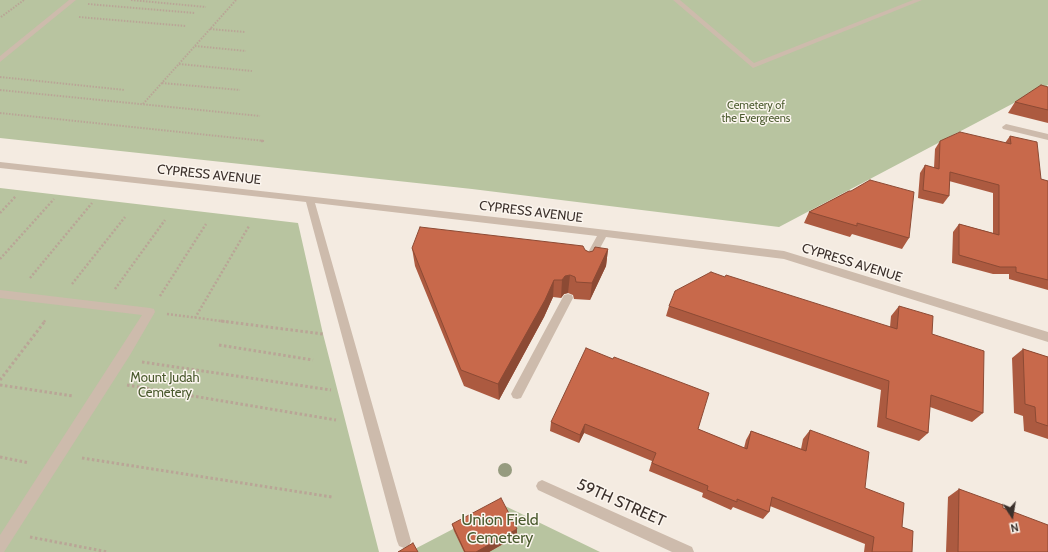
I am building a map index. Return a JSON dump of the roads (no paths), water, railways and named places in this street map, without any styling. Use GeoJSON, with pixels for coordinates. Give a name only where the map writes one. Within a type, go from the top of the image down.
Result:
{"type":"FeatureCollection","features":[{"type":"Feature","properties":{"kind":"street"},"geometry":{"type":"LineString","coordinates":[[0,60],[73,0]]}},
{"type":"Feature","properties":{"kind":"street"},"geometry":{"type":"LineString","coordinates":[[676,0],[753,66],[919,0]]}},
{"type":"Feature","properties":{"kind":"street"},"geometry":{"type":"LineString","coordinates":[[1006,128],[1048,138]]}},
{"type":"Feature","properties":{"kind":"street","name":"CYPRESS AVENUE"},"geometry":{"type":"LineString","coordinates":[[0,165],[603,233],[784,255],[1048,337]]}},
{"type":"Feature","properties":{"kind":"street"},"geometry":{"type":"LineString","coordinates":[[310,200],[404,541]]}},
{"type":"Feature","properties":{"kind":"street"},"geometry":{"type":"LineString","coordinates":[[587,264],[603,233]]}},
{"type":"Feature","properties":{"kind":"street"},"geometry":{"type":"LineString","coordinates":[[0,294],[150,312],[0,547]]}},
{"type":"Feature","properties":{"kind":"street"},"geometry":{"type":"LineString","coordinates":[[517,394],[568,298]]}},
{"type":"Feature","properties":{"kind":"street","name":"59TH STREET"},"geometry":{"type":"LineString","coordinates":[[542,486],[687,552]]}},
{"type":"Feature","properties":{"kind":"park label","name":"Cemetery of the Evergreens"},"geometry":{"type":"Point","coordinates":[756,112]}},
{"type":"Feature","properties":{"kind":"park label","name":"Mount Judah Cemetery"},"geometry":{"type":"Point","coordinates":[165,386]}},
{"type":"Feature","properties":{"kind":"park label","name":"Union Field Cemetery"},"geometry":{"type":"Point","coordinates":[500,529]}}]}
